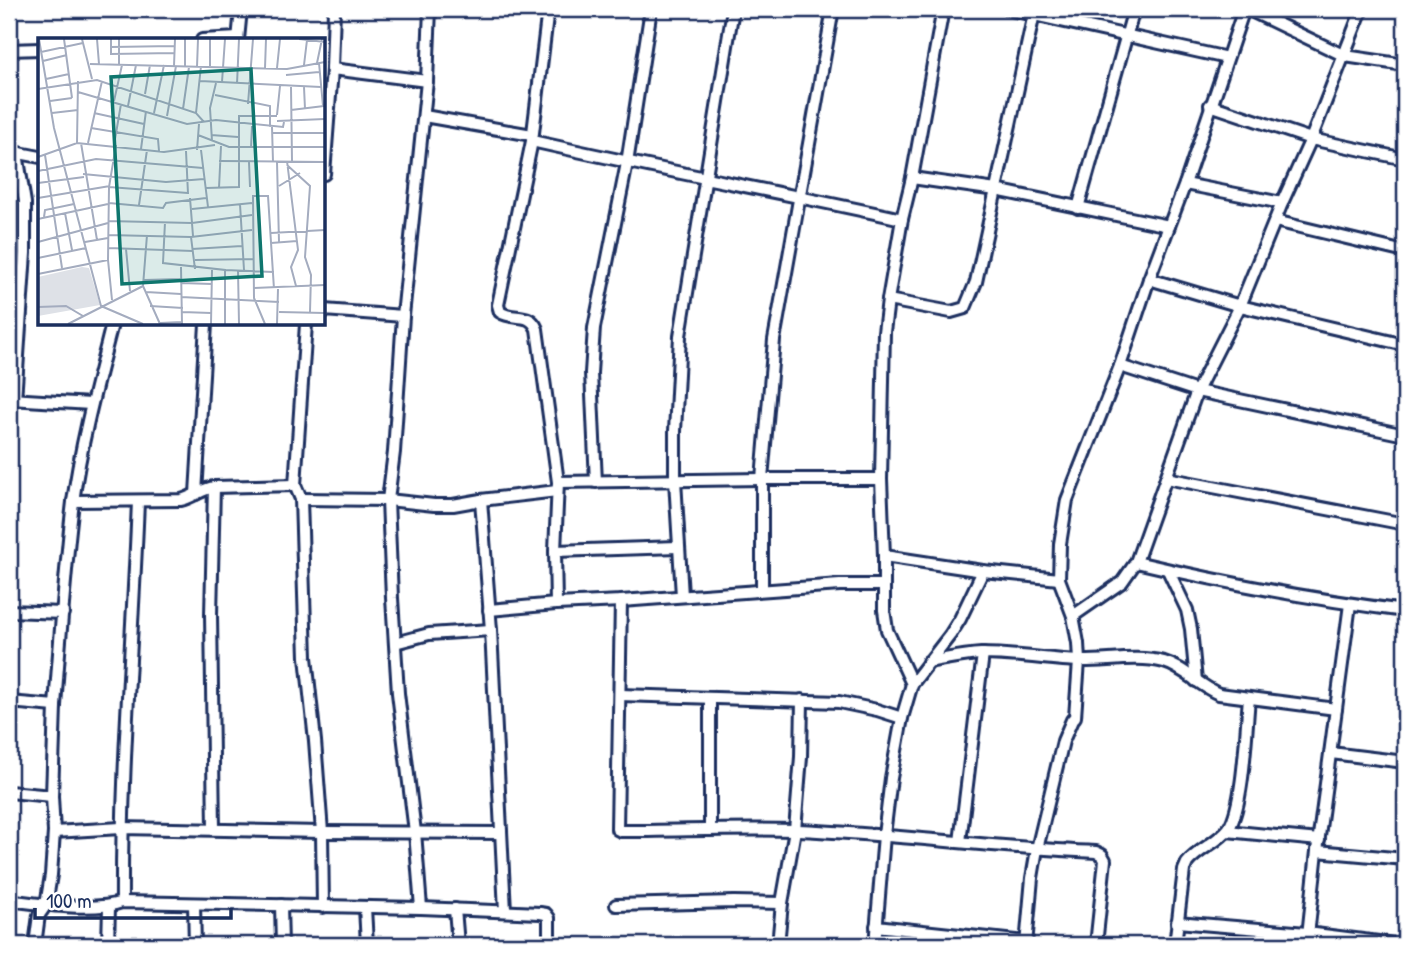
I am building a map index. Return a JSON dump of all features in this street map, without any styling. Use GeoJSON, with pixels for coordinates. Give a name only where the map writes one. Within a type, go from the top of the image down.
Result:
{"type":"FeatureCollection","features":[{"type":"Feature","properties":{"kind":"street"},"geometry":{"type":"LineString","coordinates":[[238,38],[240,9]]}},
{"type":"Feature","properties":{"kind":"street"},"geometry":{"type":"LineString","coordinates":[[326,148],[334,9]]}},
{"type":"Feature","properties":{"kind":"street"},"geometry":{"type":"LineString","coordinates":[[421,908],[415,832],[398,693],[388,500],[403,316],[427,81],[429,9]]}},
{"type":"Feature","properties":{"kind":"street"},"geometry":{"type":"LineString","coordinates":[[548,9],[532,138],[498,305],[500,312],[506,316],[528,318],[534,322],[537,329],[558,487],[556,604]]}},
{"type":"Feature","properties":{"kind":"street"},"geometry":{"type":"LineString","coordinates":[[596,482],[591,373],[594,328],[627,163],[651,9]]}},
{"type":"Feature","properties":{"kind":"street"},"geometry":{"type":"LineString","coordinates":[[682,596],[675,481],[680,336],[733,9]]}},
{"type":"Feature","properties":{"kind":"street"},"geometry":{"type":"LineString","coordinates":[[762,590],[762,478],[774,340],[832,9]]}},
{"type":"Feature","properties":{"kind":"street"},"geometry":{"type":"LineString","coordinates":[[912,684],[887,630],[884,610],[881,479],[884,332],[902,219],[943,9]]}},
{"type":"Feature","properties":{"kind":"street"},"geometry":{"type":"LineString","coordinates":[[1007,9],[1035,12],[1227,58]]}},
{"type":"Feature","properties":{"kind":"street"},"geometry":{"type":"LineString","coordinates":[[1077,208],[1134,9]]}},
{"type":"Feature","properties":{"kind":"street"},"geometry":{"type":"LineString","coordinates":[[876,926],[1026,944],[1037,849],[1061,748],[1075,717],[1079,661],[1073,616],[1059,579],[1060,544],[1067,499],[1120,366],[1245,9],[1345,56],[1405,65]]}},
{"type":"Feature","properties":{"kind":"street"},"geometry":{"type":"LineString","coordinates":[[1073,616],[1122,582],[1136,562],[1197,391],[1240,306],[1363,9]]}},
{"type":"Feature","properties":{"kind":"street"},"geometry":{"type":"LineString","coordinates":[[888,300],[951,312],[965,308],[976,282],[1035,12]]}},
{"type":"Feature","properties":{"kind":"street"},"geometry":{"type":"LineString","coordinates":[[9,50],[38,49]]}},
{"type":"Feature","properties":{"kind":"street"},"geometry":{"type":"LineString","coordinates":[[332,69],[427,81]]}},
{"type":"Feature","properties":{"kind":"street"},"geometry":{"type":"LineString","coordinates":[[1210,105],[1311,139],[1405,159]]}},
{"type":"Feature","properties":{"kind":"street"},"geometry":{"type":"LineString","coordinates":[[424,116],[532,138],[627,163],[902,219]]}},
{"type":"Feature","properties":{"kind":"street"},"geometry":{"type":"LineString","coordinates":[[38,157],[13,152],[25,203],[25,253],[12,399],[91,404]]}},
{"type":"Feature","properties":{"kind":"street"},"geometry":{"type":"LineString","coordinates":[[912,178],[996,190],[1169,226]]}},
{"type":"Feature","properties":{"kind":"street"},"geometry":{"type":"LineString","coordinates":[[1185,184],[1282,203]]}},
{"type":"Feature","properties":{"kind":"street"},"geometry":{"type":"LineString","coordinates":[[1275,221],[1405,252]]}},
{"type":"Feature","properties":{"kind":"street"},"geometry":{"type":"LineString","coordinates":[[1149,279],[1240,306],[1405,345]]}},
{"type":"Feature","properties":{"kind":"street"},"geometry":{"type":"LineString","coordinates":[[326,310],[403,316]]}},
{"type":"Feature","properties":{"kind":"street"},"geometry":{"type":"LineString","coordinates":[[35,945],[39,915],[46,905],[51,875],[55,706],[73,501],[91,404],[111,326]]}},
{"type":"Feature","properties":{"kind":"street"},"geometry":{"type":"LineString","coordinates":[[196,494],[206,326]]}},
{"type":"Feature","properties":{"kind":"street"},"geometry":{"type":"LineString","coordinates":[[306,326],[295,485],[302,499],[306,657],[322,832],[323,906]]}},
{"type":"Feature","properties":{"kind":"street"},"geometry":{"type":"LineString","coordinates":[[1120,366],[1197,391],[1405,435]]}},
{"type":"Feature","properties":{"kind":"street"},"geometry":{"type":"LineString","coordinates":[[302,499],[388,500],[453,505],[596,482],[762,478],[881,479]]}},
{"type":"Feature","properties":{"kind":"street"},"geometry":{"type":"LineString","coordinates":[[1166,478],[1405,524]]}},
{"type":"Feature","properties":{"kind":"street"},"geometry":{"type":"LineString","coordinates":[[73,501],[181,500],[214,487],[295,485]]}},
{"type":"Feature","properties":{"kind":"street"},"geometry":{"type":"LineString","coordinates":[[214,487],[211,615],[214,829]]}},
{"type":"Feature","properties":{"kind":"street"},"geometry":{"type":"LineString","coordinates":[[481,500],[491,631],[505,911]]}},
{"type":"Feature","properties":{"kind":"street"},"geometry":{"type":"LineString","coordinates":[[122,902],[121,828],[134,620],[138,501]]}},
{"type":"Feature","properties":{"kind":"street"},"geometry":{"type":"LineString","coordinates":[[555,551],[678,547]]}},
{"type":"Feature","properties":{"kind":"street"},"geometry":{"type":"LineString","coordinates":[[884,556],[1059,579]]}},
{"type":"Feature","properties":{"kind":"street"},"geometry":{"type":"LineString","coordinates":[[1136,562],[1350,604],[1405,611]]}},
{"type":"Feature","properties":{"kind":"street"},"geometry":{"type":"LineString","coordinates":[[1168,570],[1187,610],[1196,681]]}},
{"type":"Feature","properties":{"kind":"street"},"geometry":{"type":"LineString","coordinates":[[875,945],[884,835],[902,718],[912,684],[956,627],[983,571]]}},
{"type":"Feature","properties":{"kind":"street"},"geometry":{"type":"LineString","coordinates":[[489,610],[840,585],[883,585]]}},
{"type":"Feature","properties":{"kind":"street"},"geometry":{"type":"LineString","coordinates":[[621,601],[617,829],[795,830],[1096,852],[1105,860],[1096,945]]}},
{"type":"Feature","properties":{"kind":"street"},"geometry":{"type":"LineString","coordinates":[[1307,939],[1350,604]]}},
{"type":"Feature","properties":{"kind":"street"},"geometry":{"type":"LineString","coordinates":[[9,611],[63,613]]}},
{"type":"Feature","properties":{"kind":"street"},"geometry":{"type":"LineString","coordinates":[[395,643],[429,634],[491,631]]}},
{"type":"Feature","properties":{"kind":"street"},"geometry":{"type":"LineString","coordinates":[[928,662],[983,654],[1079,661],[1145,660],[1178,667],[1208,690],[1219,694],[1336,709]]}},
{"type":"Feature","properties":{"kind":"street"},"geometry":{"type":"LineString","coordinates":[[960,842],[983,654]]}},
{"type":"Feature","properties":{"kind":"street"},"geometry":{"type":"LineString","coordinates":[[620,695],[839,702],[902,718]]}},
{"type":"Feature","properties":{"kind":"street"},"geometry":{"type":"LineString","coordinates":[[710,698],[710,830]]}},
{"type":"Feature","properties":{"kind":"street"},"geometry":{"type":"LineString","coordinates":[[1175,945],[1187,863],[1227,831],[1235,813],[1241,784],[1249,698]]}},
{"type":"Feature","properties":{"kind":"street"},"geometry":{"type":"LineString","coordinates":[[778,945],[782,903],[795,830],[802,700]]}},
{"type":"Feature","properties":{"kind":"street"},"geometry":{"type":"LineString","coordinates":[[9,702],[55,706]]}},
{"type":"Feature","properties":{"kind":"street"},"geometry":{"type":"LineString","coordinates":[[1331,754],[1405,762]]}},
{"type":"Feature","properties":{"kind":"street"},"geometry":{"type":"LineString","coordinates":[[9,792],[52,796]]}},
{"type":"Feature","properties":{"kind":"street"},"geometry":{"type":"LineString","coordinates":[[54,832],[121,828],[502,833]]}},
{"type":"Feature","properties":{"kind":"street"},"geometry":{"type":"LineString","coordinates":[[1227,831],[1405,859]]}},
{"type":"Feature","properties":{"kind":"street"},"geometry":{"type":"LineString","coordinates":[[9,900],[46,905],[109,907],[122,902],[421,908],[546,914],[549,918],[549,945]]}},
{"type":"Feature","properties":{"kind":"street"},"geometry":{"type":"LineString","coordinates":[[616,905],[782,903]]}},
{"type":"Feature","properties":{"kind":"street"},"geometry":{"type":"LineString","coordinates":[[194,904],[195,945]]}},
{"type":"Feature","properties":{"kind":"street"},"geometry":{"type":"LineString","coordinates":[[281,905],[282,945]]}},
{"type":"Feature","properties":{"kind":"street"},"geometry":{"type":"LineString","coordinates":[[108,945],[109,907]]}},
{"type":"Feature","properties":{"kind":"street"},"geometry":{"type":"LineString","coordinates":[[365,907],[367,945]]}},
{"type":"Feature","properties":{"kind":"street"},"geometry":{"type":"LineString","coordinates":[[455,909],[458,945]]}},
{"type":"Feature","properties":{"kind":"street"},"geometry":{"type":"LineString","coordinates":[[1177,922],[1307,939],[1403,945]]}}]}
